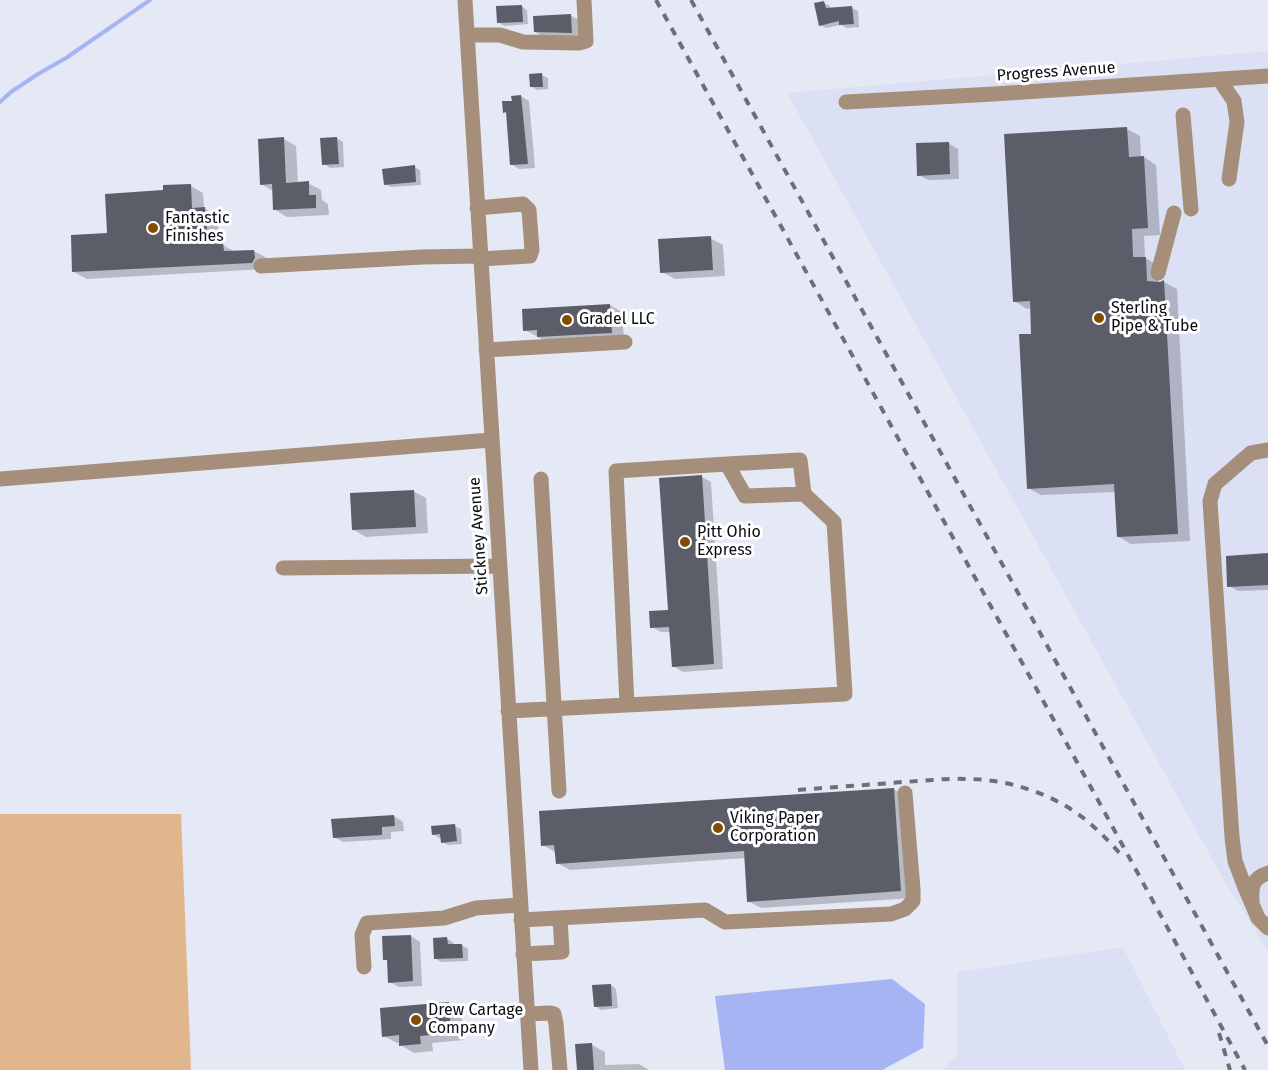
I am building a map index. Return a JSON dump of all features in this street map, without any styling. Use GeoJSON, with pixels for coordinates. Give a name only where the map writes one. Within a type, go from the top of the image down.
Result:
{"type":"FeatureCollection","features":[{"type":"Feature","properties":{"kind":"street","name":"Stickney Avenue"},"geometry":{"type":"LineString","coordinates":[[465,0],[531,1070]]}},
{"type":"Feature","properties":{"kind":"street"},"geometry":{"type":"LineString","coordinates":[[467,35],[500,35],[523,42],[579,44],[586,41],[584,0]]}},
{"type":"Feature","properties":{"kind":"street","name":"Progress Avenue"},"geometry":{"type":"LineString","coordinates":[[846,102],[1268,76]]}},
{"type":"Feature","properties":{"kind":"street"},"geometry":{"type":"LineString","coordinates":[[1219,80],[1234,101],[1237,122],[1229,179]]}},
{"type":"Feature","properties":{"kind":"street"},"geometry":{"type":"LineString","coordinates":[[1183,115],[1191,209]]}},
{"type":"Feature","properties":{"kind":"street"},"geometry":{"type":"LineString","coordinates":[[261,266],[422,257],[530,256],[532,250],[529,210],[523,204],[477,208]]}},
{"type":"Feature","properties":{"kind":"street"},"geometry":{"type":"LineString","coordinates":[[1158,273],[1174,213]]}},
{"type":"Feature","properties":{"kind":"street"},"geometry":{"type":"LineString","coordinates":[[486,350],[625,342]]}},
{"type":"Feature","properties":{"kind":"street"},"geometry":{"type":"LineString","coordinates":[[0,478],[492,440]]}},
{"type":"Feature","properties":{"kind":"street"},"geometry":{"type":"LineString","coordinates":[[1268,450],[1251,453],[1215,484],[1210,501],[1235,861],[1258,918],[1268,928]]}},
{"type":"Feature","properties":{"kind":"street"},"geometry":{"type":"LineString","coordinates":[[508,711],[553,709],[845,694],[834,522],[804,494],[800,460],[616,471],[627,705]]}},
{"type":"Feature","properties":{"kind":"street"},"geometry":{"type":"LineString","coordinates":[[727,464],[745,496],[804,494]]}},
{"type":"Feature","properties":{"kind":"street"},"geometry":{"type":"LineString","coordinates":[[541,479],[559,791]]}},
{"type":"Feature","properties":{"kind":"street"},"geometry":{"type":"LineString","coordinates":[[283,568],[499,567]]}},
{"type":"Feature","properties":{"kind":"street"},"geometry":{"type":"LineString","coordinates":[[364,968],[362,935],[367,923],[444,918],[476,908],[560,918],[705,910],[725,922],[891,914],[905,909],[913,901],[905,793]]}},
{"type":"Feature","properties":{"kind":"street"},"geometry":{"type":"LineString","coordinates":[[1252,904],[1251,887],[1260,875],[1268,873]]}},
{"type":"Feature","properties":{"kind":"street"},"geometry":{"type":"LineString","coordinates":[[523,954],[562,952],[560,918]]}},
{"type":"Feature","properties":{"kind":"street"},"geometry":{"type":"LineString","coordinates":[[527,1014],[550,1012],[554,1014],[560,1070]]}},
{"type":"Feature","properties":{"kind":"shaded area"},"geometry":{"type":"Polygon","coordinates":[[[1268,51],[1268,951],[1225,882],[787,93],[1268,51]]]}},
{"type":"Feature","properties":{"kind":"shaded area"},"geometry":{"type":"Polygon","coordinates":[[[0,814],[181,814],[191,1070],[0,1070],[0,814]]]}},
{"type":"Feature","properties":{"kind":"shaded area"},"geometry":{"type":"Polygon","coordinates":[[[1123,947],[1185,1070],[943,1070],[958,1053],[958,972],[1123,947]]]}},
{"type":"Feature","properties":{"kind":"water"},"geometry":{"type":"Polygon","coordinates":[[[892,979],[925,1004],[923,1048],[882,1070],[725,1070],[715,996],[892,979]]]}},
{"type":"Feature","properties":{"kind":"building"},"geometry":{"type":"Polygon","coordinates":[[[824,1],[826,8],[852,6],[854,24],[839,25],[839,21],[819,26],[814,3],[824,1]]]}},
{"type":"Feature","properties":{"kind":"building"},"geometry":{"type":"Polygon","coordinates":[[[522,5],[523,22],[497,23],[496,6],[522,5]]]}},
{"type":"Feature","properties":{"kind":"building"},"geometry":{"type":"Polygon","coordinates":[[[571,14],[572,33],[534,32],[533,16],[571,14]]]}},
{"type":"Feature","properties":{"kind":"building"},"geometry":{"type":"Polygon","coordinates":[[[542,73],[543,87],[530,87],[529,74],[542,73]]]}},
{"type":"Feature","properties":{"kind":"building"},"geometry":{"type":"Polygon","coordinates":[[[521,95],[528,164],[510,165],[506,112],[503,113],[502,101],[512,101],[511,96],[521,95]]]}},
{"type":"Feature","properties":{"kind":"building","name":"Sterling Pipe & Tube"},"geometry":{"type":"Polygon","coordinates":[[[1127,127],[1129,157],[1144,156],[1148,228],[1132,229],[1133,257],[1146,257],[1147,281],[1164,280],[1178,534],[1117,537],[1114,484],[1027,489],[1019,334],[1031,334],[1030,301],[1013,302],[1004,134],[1127,127]]]}},
{"type":"Feature","properties":{"kind":"building"},"geometry":{"type":"Polygon","coordinates":[[[284,137],[286,183],[309,181],[309,195],[316,195],[316,208],[273,210],[272,184],[260,185],[258,139],[284,137]]]}},
{"type":"Feature","properties":{"kind":"building"},"geometry":{"type":"Polygon","coordinates":[[[337,137],[339,164],[322,165],[320,138],[337,137]]]}},
{"type":"Feature","properties":{"kind":"building"},"geometry":{"type":"Polygon","coordinates":[[[949,142],[950,174],[917,176],[916,143],[949,142]]]}},
{"type":"Feature","properties":{"kind":"building"},"geometry":{"type":"Polygon","coordinates":[[[415,165],[416,182],[384,185],[382,169],[415,165]]]}},
{"type":"Feature","properties":{"kind":"building","name":"Fantastic Finishes"},"geometry":{"type":"Polygon","coordinates":[[[191,184],[192,208],[205,207],[208,244],[223,243],[224,251],[254,250],[255,258],[252,263],[72,272],[71,235],[107,233],[105,194],[163,190],[163,185],[191,184]]]}},
{"type":"Feature","properties":{"kind":"building"},"geometry":{"type":"Polygon","coordinates":[[[711,236],[713,270],[660,273],[658,239],[711,236]]]}},
{"type":"Feature","properties":{"kind":"building","name":"Gradel LLC"},"geometry":{"type":"Polygon","coordinates":[[[610,304],[612,333],[537,337],[537,330],[523,331],[522,309],[610,304]]]}},
{"type":"Feature","properties":{"kind":"building","name":"Pitt Ohio Express"},"geometry":{"type":"Polygon","coordinates":[[[702,475],[714,664],[672,667],[669,627],[650,628],[649,611],[668,610],[659,478],[702,475]]]}},
{"type":"Feature","properties":{"kind":"building"},"geometry":{"type":"Polygon","coordinates":[[[414,490],[416,527],[352,530],[350,493],[414,490]]]}},
{"type":"Feature","properties":{"kind":"building"},"geometry":{"type":"Polygon","coordinates":[[[1268,553],[1268,585],[1227,587],[1226,556],[1268,553]]]}},
{"type":"Feature","properties":{"kind":"building","name":"Viking Paper Corporation"},"geometry":{"type":"Polygon","coordinates":[[[894,788],[901,891],[747,902],[744,851],[556,864],[554,845],[541,846],[539,811],[894,788]]]}},
{"type":"Feature","properties":{"kind":"building"},"geometry":{"type":"Polygon","coordinates":[[[394,815],[395,826],[382,827],[382,835],[333,838],[331,819],[394,815]]]}},
{"type":"Feature","properties":{"kind":"building"},"geometry":{"type":"Polygon","coordinates":[[[455,824],[457,841],[441,843],[440,834],[432,835],[431,826],[455,824]]]}},
{"type":"Feature","properties":{"kind":"building"},"geometry":{"type":"Polygon","coordinates":[[[411,935],[413,981],[388,983],[387,960],[383,960],[382,936],[411,935]]]}},
{"type":"Feature","properties":{"kind":"building"},"geometry":{"type":"Polygon","coordinates":[[[447,937],[448,944],[462,944],[463,958],[434,959],[433,938],[447,937]]]}},
{"type":"Feature","properties":{"kind":"building"},"geometry":{"type":"Polygon","coordinates":[[[611,984],[612,1006],[594,1007],[592,985],[611,984]]]}},
{"type":"Feature","properties":{"kind":"building","name":"Drew Cartage Company"},"geometry":{"type":"Polygon","coordinates":[[[449,1002],[451,1033],[420,1036],[421,1044],[399,1046],[399,1035],[382,1037],[380,1008],[449,1002]]]}},
{"type":"Feature","properties":{"kind":"building"},"geometry":{"type":"Polygon","coordinates":[[[592,1043],[594,1070],[577,1070],[575,1044],[592,1043]]]}},
{"type":"Feature","properties":{"kind":"waterway"},"geometry":{"type":"LineString","coordinates":[[0,102],[11,92],[66,58],[150,0]]}},
{"type":"Feature","properties":{"kind":"railway"},"geometry":{"type":"LineString","coordinates":[[656,0],[1245,1070]]}},
{"type":"Feature","properties":{"kind":"railway"},"geometry":{"type":"LineString","coordinates":[[691,0],[1268,1046]]}},
{"type":"Feature","properties":{"kind":"railway"},"geometry":{"type":"LineString","coordinates":[[798,790],[951,779],[983,780],[1014,785],[1045,796],[1073,811],[1096,828],[1122,856]]}},
{"type":"Feature","properties":{"kind":"railway"},"geometry":{"type":"LineString","coordinates":[[1219,1033],[1230,1070]]}},
{"type":"Feature","properties":{"kind":"place","name":"Fantastic Finishes"},"geometry":{"type":"Point","coordinates":[153,228]}},
{"type":"Feature","properties":{"kind":"place","name":"Sterling Pipe & Tube"},"geometry":{"type":"Point","coordinates":[1099,318]}},
{"type":"Feature","properties":{"kind":"place","name":"Gradel LLC"},"geometry":{"type":"Point","coordinates":[567,320]}},
{"type":"Feature","properties":{"kind":"place","name":"Pitt Ohio Express"},"geometry":{"type":"Point","coordinates":[685,542]}},
{"type":"Feature","properties":{"kind":"place","name":"Viking Paper Corporation"},"geometry":{"type":"Point","coordinates":[718,828]}},
{"type":"Feature","properties":{"kind":"place","name":"Drew Cartage Company"},"geometry":{"type":"Point","coordinates":[416,1020]}}]}
